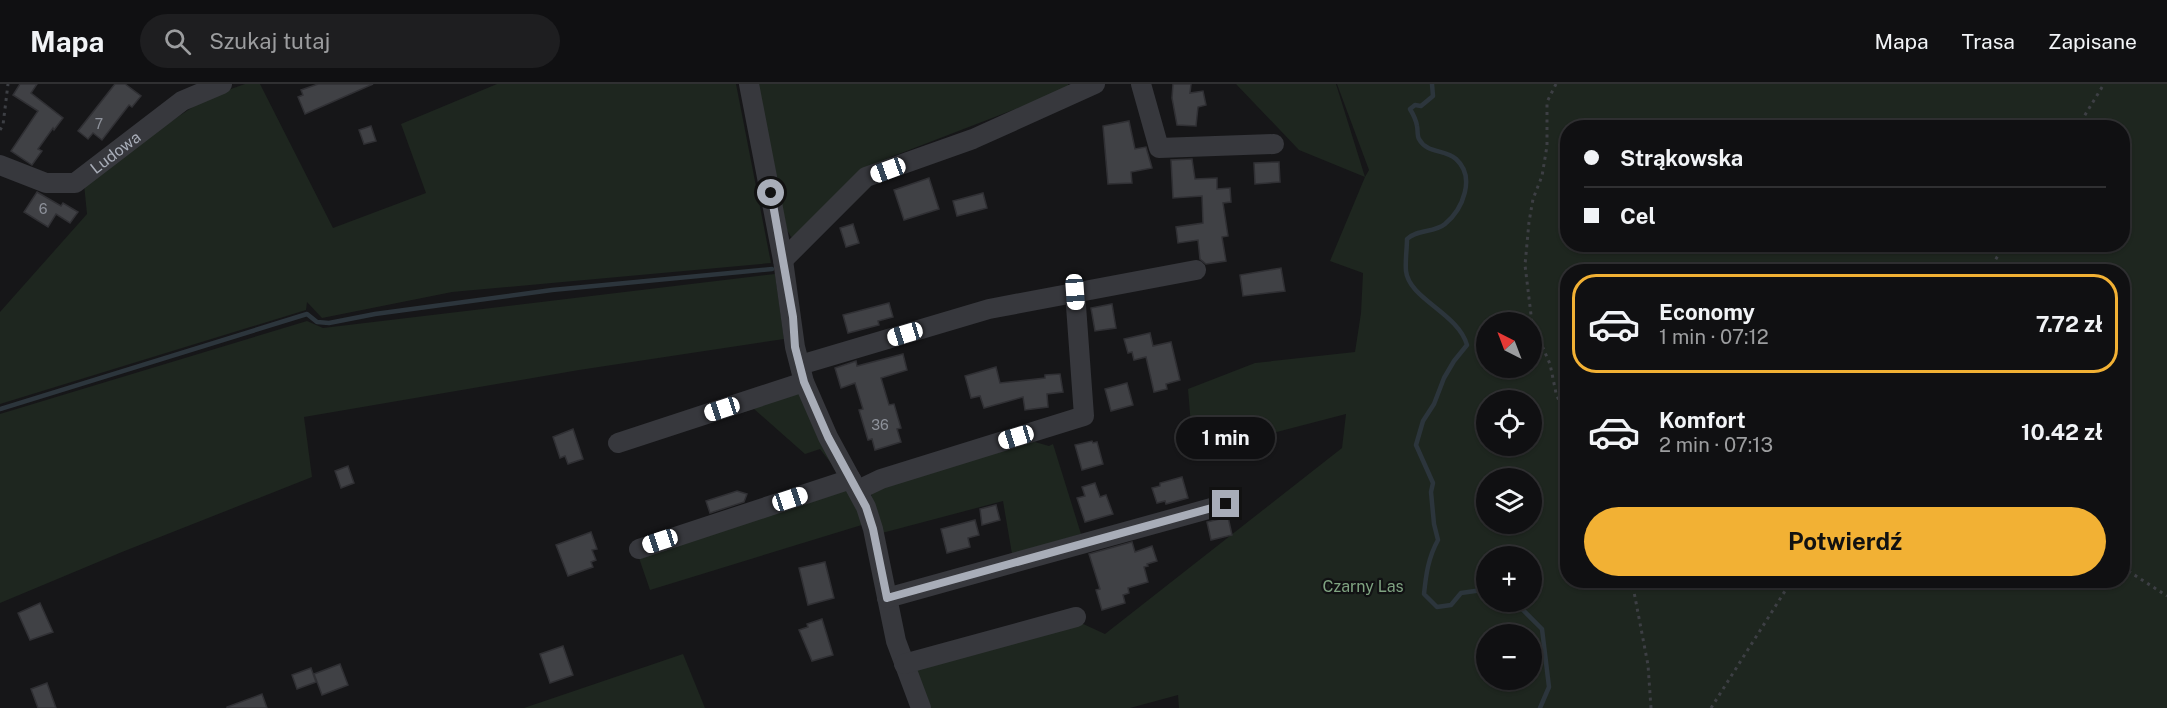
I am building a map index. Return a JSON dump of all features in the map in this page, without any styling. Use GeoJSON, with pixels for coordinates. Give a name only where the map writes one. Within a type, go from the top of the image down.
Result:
{"type":"FeatureCollection","features":[{"type":"Feature","properties":{"kind":"street","name":"Ludowa"},"geometry":{"type":"LineString","coordinates":[[0,165],[46,183],[75,183],[182,102],[222,84]]}},
{"type":"Feature","properties":{"kind":"street"},"geometry":{"type":"LineString","coordinates":[[749,84],[793,317],[795,347],[802,374],[824,429],[854,484],[873,529],[896,641],[921,708]]}},
{"type":"Feature","properties":{"kind":"street"},"geometry":{"type":"LineString","coordinates":[[783,260],[866,177],[973,139],[1095,84]]}},
{"type":"Feature","properties":{"kind":"street"},"geometry":{"type":"LineString","coordinates":[[1141,84],[1159,148],[1274,144]]}},
{"type":"Feature","properties":{"kind":"street"},"geometry":{"type":"LineString","coordinates":[[618,443],[802,374],[989,309],[1196,270]]}},
{"type":"Feature","properties":{"kind":"street"},"geometry":{"type":"LineString","coordinates":[[639,549],[854,484],[881,479],[1084,416],[1075,292]]}},
{"type":"Feature","properties":{"kind":"street"},"geometry":{"type":"LineString","coordinates":[[887,598],[1226,504]]}},
{"type":"Feature","properties":{"kind":"street"},"geometry":{"type":"LineString","coordinates":[[904,664],[1076,617]]}},
{"type":"Feature","properties":{"kind":"path"},"geometry":{"type":"LineString","coordinates":[[0,130],[3,125],[8,84]]}},
{"type":"Feature","properties":{"kind":"path"},"geometry":{"type":"LineString","coordinates":[[1556,84],[1546,110],[1547,146],[1542,176],[1533,199],[1528,222],[1525,265],[1532,323],[1550,364],[1560,403]]}},
{"type":"Feature","properties":{"kind":"path"},"geometry":{"type":"LineString","coordinates":[[2082,120],[2104,84]]}},
{"type":"Feature","properties":{"kind":"path"},"geometry":{"type":"LineString","coordinates":[[2130,572],[2167,596]]}},
{"type":"Feature","properties":{"kind":"path"},"geometry":{"type":"LineString","coordinates":[[1632,588],[1648,665],[1651,708]]}},
{"type":"Feature","properties":{"kind":"path"},"geometry":{"type":"LineString","coordinates":[[1712,708],[1787,588]]}},
{"type":"Feature","properties":{"kind":"green space"},"geometry":{"type":"Polygon","coordinates":[[[245,84],[260,84],[333,228],[426,193],[401,124],[497,84],[736,84],[771,263],[452,292],[322,318],[307,302],[306,310],[0,404],[0,312],[87,214],[84,184],[141,141],[208,97],[245,84]]]}},
{"type":"Feature","properties":{"kind":"green space"},"geometry":{"type":"Polygon","coordinates":[[[753,84],[1068,84],[1070,88],[891,157],[855,178],[799,236],[791,237],[787,230],[753,84]]]}},
{"type":"Feature","properties":{"kind":"green space"},"geometry":{"type":"Polygon","coordinates":[[[1236,84],[1336,84],[1365,177],[1299,150],[1236,84]]]}},
{"type":"Feature","properties":{"kind":"green space","name":"Czarny Las"},"geometry":{"type":"Polygon","coordinates":[[[1337,84],[2167,84],[2167,708],[1179,708],[1178,695],[1130,708],[930,708],[913,672],[917,666],[1081,623],[1105,634],[1342,448],[1346,414],[1219,447],[1193,450],[1188,389],[1255,363],[1355,352],[1361,313],[1363,273],[1330,261],[1369,170],[1337,84]]]}},
{"type":"Feature","properties":{"kind":"green space"},"geometry":{"type":"Polygon","coordinates":[[[775,274],[784,339],[579,370],[304,417],[312,477],[0,603],[0,414],[307,321],[323,328],[775,274]]]}},
{"type":"Feature","properties":{"kind":"green space"},"geometry":{"type":"Polygon","coordinates":[[[803,392],[840,475],[820,449],[805,454],[754,409],[614,452],[613,448],[803,392]]]}},
{"type":"Feature","properties":{"kind":"green space"},"geometry":{"type":"Polygon","coordinates":[[[1023,442],[1035,442],[1049,446],[1053,444],[1081,534],[1012,554],[1003,501],[882,533],[870,500],[873,490],[1023,442]]]}},
{"type":"Feature","properties":{"kind":"green space"},"geometry":{"type":"Polygon","coordinates":[[[846,487],[865,524],[650,590],[638,555],[846,487]]]}},
{"type":"Feature","properties":{"kind":"green space"},"geometry":{"type":"Polygon","coordinates":[[[683,654],[705,708],[524,708],[683,654]]]}},
{"type":"Feature","properties":{"kind":"building"},"geometry":{"type":"Polygon","coordinates":[[[20,84],[37,84],[31,93],[63,118],[38,149],[42,151],[32,165],[11,151],[38,111],[13,95],[20,84]]]}},
{"type":"Feature","properties":{"kind":"building"},"geometry":{"type":"Polygon","coordinates":[[[115,84],[125,84],[141,96],[132,107],[129,105],[102,140],[93,133],[88,139],[78,131],[115,84]]]}},
{"type":"Feature","properties":{"kind":"building"},"geometry":{"type":"Polygon","coordinates":[[[318,84],[373,84],[305,114],[298,97],[303,95],[301,90],[318,84]]]}},
{"type":"Feature","properties":{"kind":"building"},"geometry":{"type":"Polygon","coordinates":[[[1173,84],[1191,84],[1190,93],[1203,91],[1206,105],[1198,107],[1196,126],[1177,125],[1172,98],[1173,84]]]}},
{"type":"Feature","properties":{"kind":"building"},"geometry":{"type":"Polygon","coordinates":[[[1129,121],[1135,149],[1146,147],[1152,168],[1131,172],[1132,183],[1108,184],[1103,126],[1129,121]]]}},
{"type":"Feature","properties":{"kind":"building"},"geometry":{"type":"Polygon","coordinates":[[[371,126],[376,141],[364,144],[359,130],[371,126]]]}},
{"type":"Feature","properties":{"kind":"building"},"geometry":{"type":"Polygon","coordinates":[[[1192,159],[1195,179],[1217,178],[1217,189],[1230,188],[1231,202],[1223,203],[1228,236],[1222,237],[1226,261],[1206,264],[1200,259],[1198,240],[1178,243],[1176,227],[1203,223],[1202,196],[1173,198],[1171,160],[1192,159]]]}},
{"type":"Feature","properties":{"kind":"building"},"geometry":{"type":"Polygon","coordinates":[[[1279,162],[1280,182],[1255,184],[1254,163],[1279,162]]]}},
{"type":"Feature","properties":{"kind":"building"},"geometry":{"type":"Polygon","coordinates":[[[929,178],[939,209],[904,220],[894,190],[929,178]]]}},
{"type":"Feature","properties":{"kind":"building"},"geometry":{"type":"Polygon","coordinates":[[[37,192],[61,206],[63,203],[78,212],[70,223],[56,214],[48,227],[24,212],[37,192]]]}},
{"type":"Feature","properties":{"kind":"building"},"geometry":{"type":"Polygon","coordinates":[[[983,193],[987,208],[957,216],[953,201],[983,193]]]}},
{"type":"Feature","properties":{"kind":"building"},"geometry":{"type":"Polygon","coordinates":[[[853,224],[859,243],[846,247],[840,228],[853,224]]]}},
{"type":"Feature","properties":{"kind":"building"},"geometry":{"type":"Polygon","coordinates":[[[1281,268],[1285,291],[1243,296],[1240,275],[1281,268]]]}},
{"type":"Feature","properties":{"kind":"building"},"geometry":{"type":"Polygon","coordinates":[[[889,303],[893,317],[878,321],[879,325],[848,333],[843,315],[889,303]]]}},
{"type":"Feature","properties":{"kind":"building"},"geometry":{"type":"Polygon","coordinates":[[[1112,304],[1116,328],[1095,331],[1091,308],[1112,304]]]}},
{"type":"Feature","properties":{"kind":"building"},"geometry":{"type":"Polygon","coordinates":[[[1150,333],[1153,346],[1171,342],[1180,380],[1166,384],[1167,389],[1154,392],[1146,357],[1134,360],[1132,352],[1128,353],[1124,339],[1150,333]]]}},
{"type":"Feature","properties":{"kind":"building"},"geometry":{"type":"Polygon","coordinates":[[[903,354],[907,370],[881,378],[889,405],[894,404],[901,428],[897,429],[901,442],[875,450],[872,439],[868,440],[859,410],[863,409],[855,383],[841,388],[835,368],[856,361],[857,366],[903,354]]]}},
{"type":"Feature","properties":{"kind":"building"},"geometry":{"type":"Polygon","coordinates":[[[996,367],[1000,383],[1060,374],[1063,392],[1047,394],[1048,407],[1025,410],[1023,397],[984,408],[980,396],[971,398],[965,376],[996,367]]]}},
{"type":"Feature","properties":{"kind":"building"},"geometry":{"type":"Polygon","coordinates":[[[1127,383],[1133,405],[1111,411],[1105,389],[1127,383]]]}},
{"type":"Feature","properties":{"kind":"building"},"geometry":{"type":"Polygon","coordinates":[[[573,429],[583,459],[568,464],[565,456],[560,458],[553,437],[573,429]]]}},
{"type":"Feature","properties":{"kind":"building"},"geometry":{"type":"Polygon","coordinates":[[[1097,442],[1103,464],[1082,470],[1075,445],[1097,442]]]}},
{"type":"Feature","properties":{"kind":"building"},"geometry":{"type":"Polygon","coordinates":[[[348,466],[354,483],[341,488],[335,471],[348,466]]]}},
{"type":"Feature","properties":{"kind":"building"},"geometry":{"type":"Polygon","coordinates":[[[1182,477],[1188,498],[1166,504],[1165,501],[1157,503],[1152,488],[1160,486],[1160,483],[1182,477]]]}},
{"type":"Feature","properties":{"kind":"building"},"geometry":{"type":"Polygon","coordinates":[[[1095,483],[1100,497],[1106,495],[1113,514],[1085,522],[1077,498],[1085,496],[1082,487],[1095,483]]]}},
{"type":"Feature","properties":{"kind":"building"},"geometry":{"type":"Polygon","coordinates":[[[737,491],[747,494],[744,502],[710,513],[706,501],[737,491]]]}},
{"type":"Feature","properties":{"kind":"building"},"geometry":{"type":"Polygon","coordinates":[[[996,505],[1000,520],[982,525],[980,509],[996,505]]]}},
{"type":"Feature","properties":{"kind":"building"},"geometry":{"type":"Polygon","coordinates":[[[1228,517],[1232,535],[1211,540],[1207,522],[1228,517]]]}},
{"type":"Feature","properties":{"kind":"building"},"geometry":{"type":"Polygon","coordinates":[[[975,520],[979,535],[968,538],[970,547],[947,553],[941,529],[975,520]]]}},
{"type":"Feature","properties":{"kind":"building"},"geometry":{"type":"Polygon","coordinates":[[[591,532],[597,549],[592,550],[596,560],[591,562],[593,567],[568,576],[556,545],[591,532]]]}},
{"type":"Feature","properties":{"kind":"building"},"geometry":{"type":"Polygon","coordinates":[[[1132,542],[1135,552],[1152,546],[1157,561],[1144,567],[1148,582],[1128,588],[1129,593],[1123,595],[1125,603],[1102,610],[1096,590],[1100,589],[1089,554],[1132,542]]]}},
{"type":"Feature","properties":{"kind":"building"},"geometry":{"type":"Polygon","coordinates":[[[825,562],[834,598],[808,605],[799,568],[825,562]]]}},
{"type":"Feature","properties":{"kind":"building"},"geometry":{"type":"Polygon","coordinates":[[[40,603],[53,632],[30,640],[18,613],[40,603]]]}},
{"type":"Feature","properties":{"kind":"building"},"geometry":{"type":"Polygon","coordinates":[[[822,619],[833,655],[812,661],[799,630],[808,627],[807,624],[822,619]]]}},
{"type":"Feature","properties":{"kind":"building"},"geometry":{"type":"Polygon","coordinates":[[[563,646],[573,675],[550,683],[540,654],[563,646]]]}},
{"type":"Feature","properties":{"kind":"building"},"geometry":{"type":"Polygon","coordinates":[[[340,664],[348,685],[322,695],[314,674],[340,664]]]}},
{"type":"Feature","properties":{"kind":"building"},"geometry":{"type":"Polygon","coordinates":[[[311,668],[316,682],[297,689],[292,675],[311,668]]]}},
{"type":"Feature","properties":{"kind":"building"},"geometry":{"type":"Polygon","coordinates":[[[47,683],[56,708],[38,708],[31,689],[47,683]]]}},
{"type":"Feature","properties":{"kind":"building"},"geometry":{"type":"Polygon","coordinates":[[[262,694],[267,708],[227,708],[227,707],[262,694]]]}},
{"type":"Feature","properties":{"kind":"waterway"},"geometry":{"type":"LineString","coordinates":[[1432,84],[1433,96],[1421,106],[1415,105],[1410,109],[1416,121],[1418,138],[1427,147],[1452,156],[1462,166],[1465,175],[1465,193],[1457,210],[1445,224],[1407,239],[1406,271],[1409,281],[1416,290],[1454,324],[1467,345],[1444,378],[1434,404],[1423,421],[1416,445],[1433,483],[1431,492],[1438,540],[1430,560],[1424,594],[1437,607],[1451,605],[1461,593],[1476,591]]}},
{"type":"Feature","properties":{"kind":"waterway"},"geometry":{"type":"LineString","coordinates":[[0,409],[307,314],[317,322],[329,323],[375,314],[552,290],[772,269]]}},
{"type":"Feature","properties":{"kind":"waterway"},"geometry":{"type":"LineString","coordinates":[[1525,612],[1542,629],[1549,687],[1540,708]]}},
{"type":"Feature","properties":{"kind":"route"},"geometry":{"type":"LineString","coordinates":[[771,193],[793,317],[795,347],[804,382],[817,415],[866,507],[873,529],[887,598],[1226,504]]}}]}
